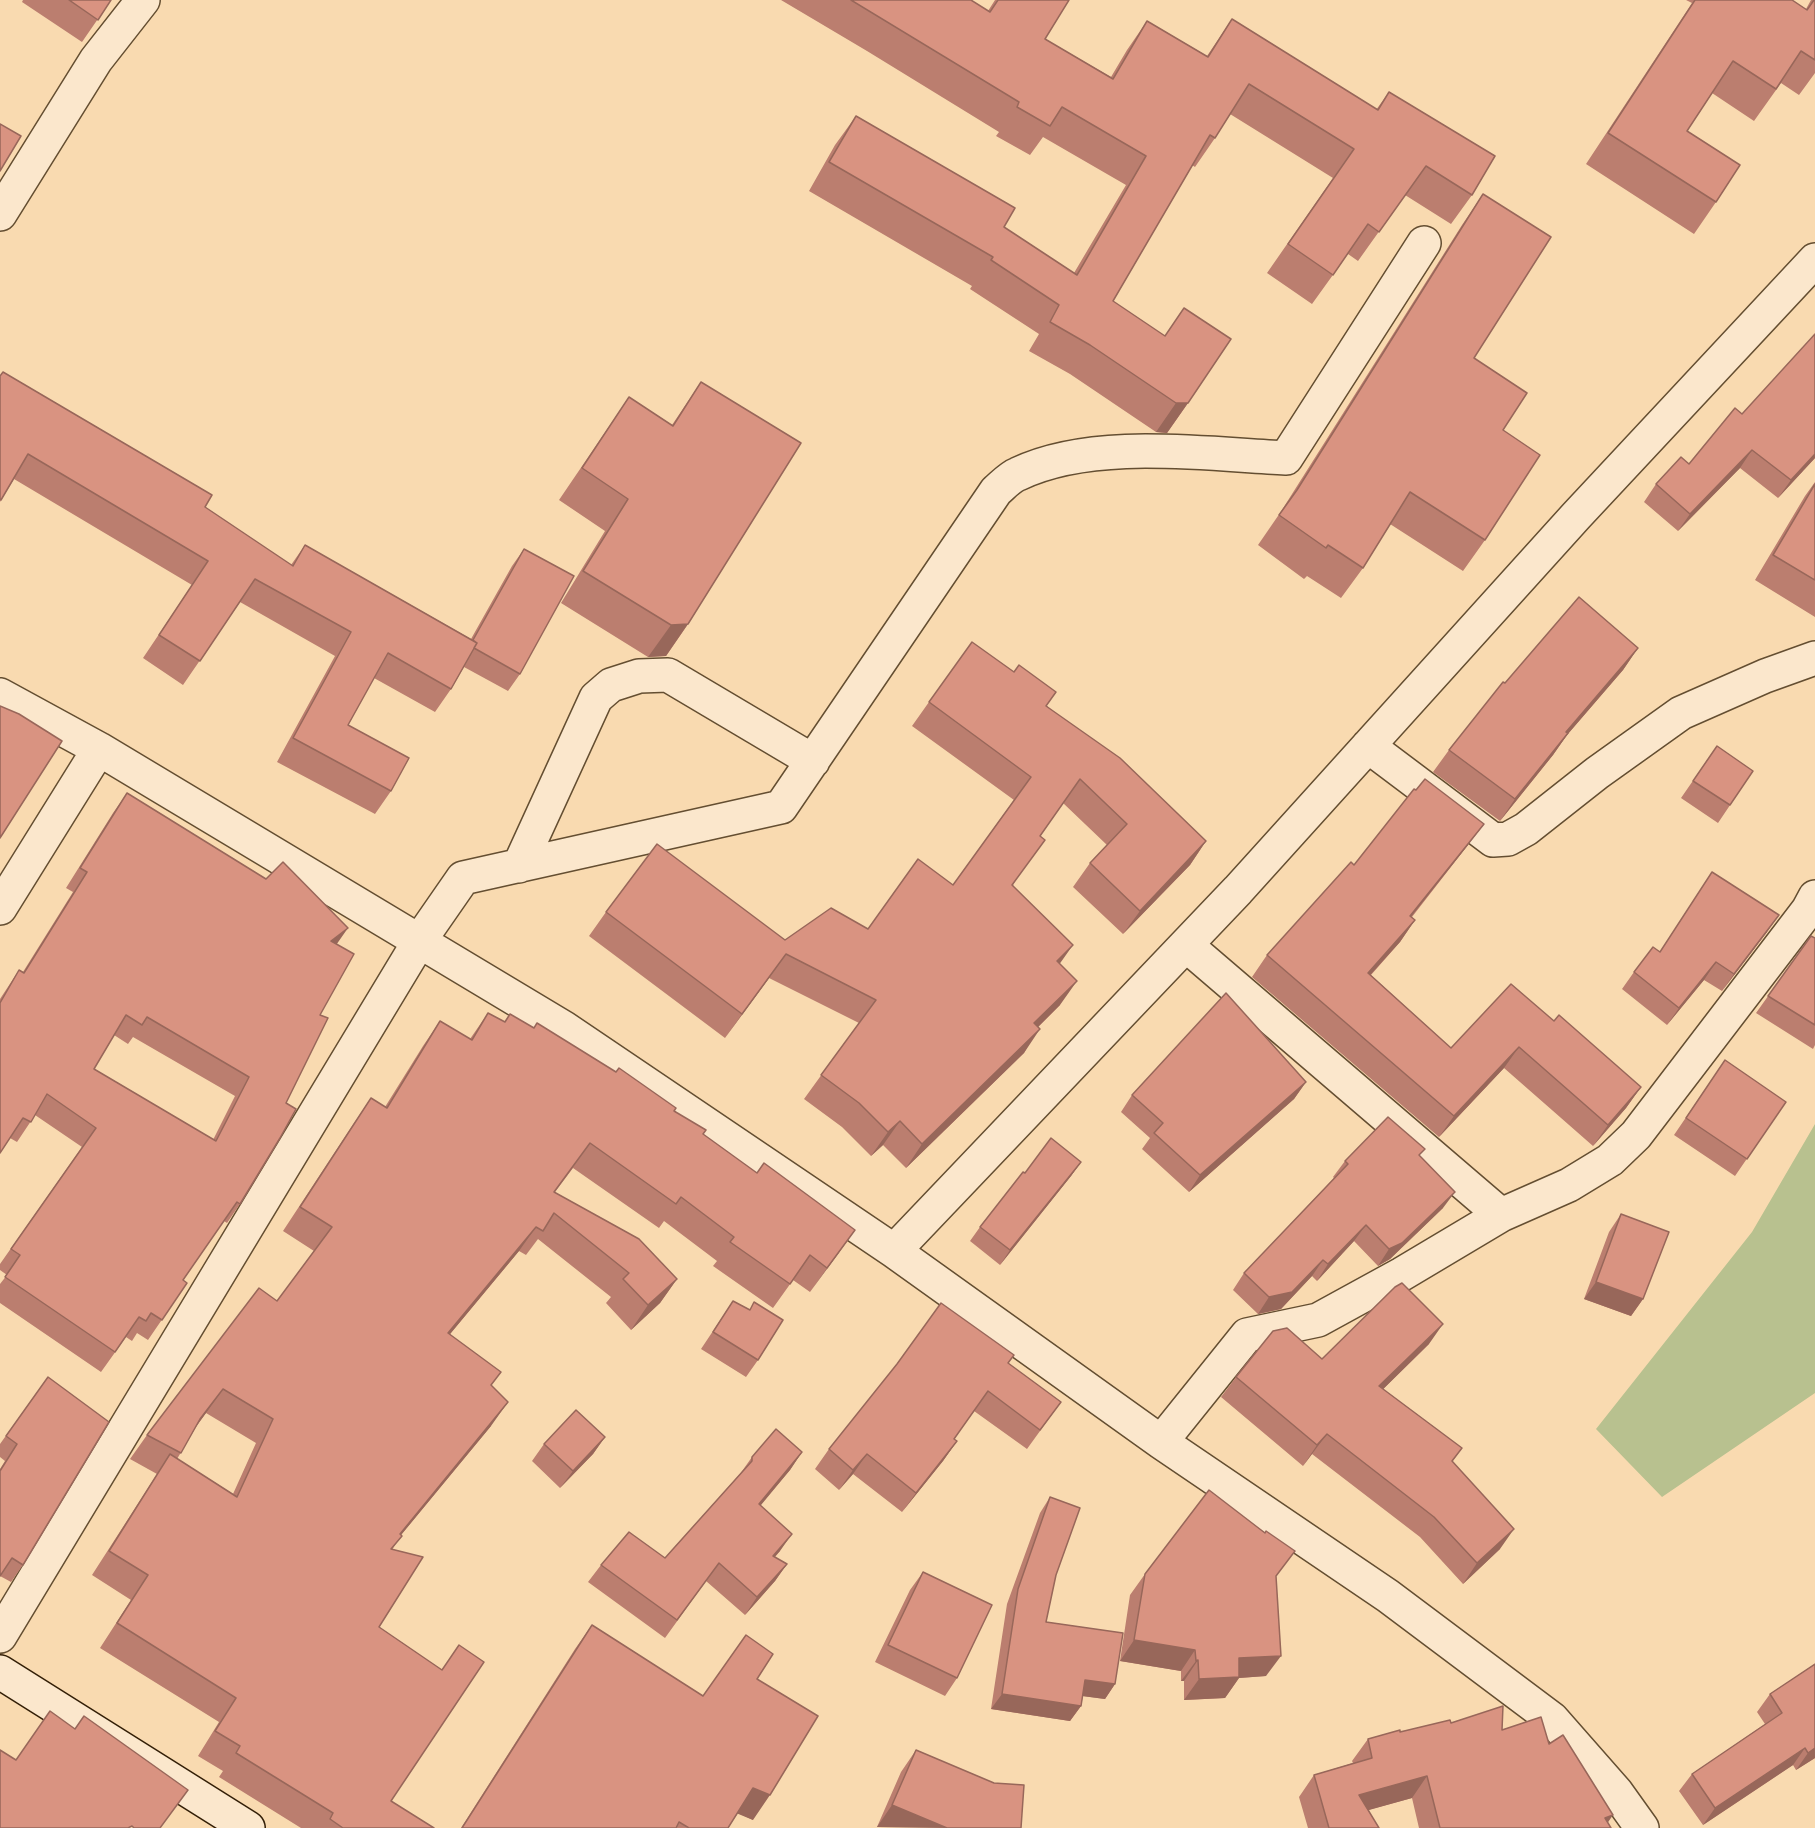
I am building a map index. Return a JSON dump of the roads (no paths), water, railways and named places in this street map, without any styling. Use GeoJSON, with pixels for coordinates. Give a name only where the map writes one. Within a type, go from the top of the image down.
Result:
{"type":"FeatureCollection","features":[{"type":"Feature","properties":{"kind":"street"},"geometry":{"type":"LineString","coordinates":[[0,214],[96,60],[143,0]]}},
{"type":"Feature","properties":{"kind":"street"},"geometry":{"type":"LineString","coordinates":[[0,1636],[420,940],[463,878],[781,807],[996,491],[1015,475],[1050,461],[1122,450],[1286,458],[1424,243]]}},
{"type":"Feature","properties":{"kind":"street"},"geometry":{"type":"LineString","coordinates":[[894,1251],[1186,945],[1576,516],[1815,260]]}},
{"type":"Feature","properties":{"kind":"street"},"geometry":{"type":"LineString","coordinates":[[1368,746],[1493,840],[1508,839],[1526,829],[1597,773],[1681,713],[1765,676],[1815,658]]}},
{"type":"Feature","properties":{"kind":"street"},"geometry":{"type":"LineString","coordinates":[[519,866],[596,698],[611,685],[639,676],[668,675],[813,761]]}},
{"type":"Feature","properties":{"kind":"street"},"geometry":{"type":"LineString","coordinates":[[0,695],[99,749],[564,1028],[894,1251],[1161,1442],[1388,1596],[1552,1719],[1617,1793],[1642,1828]]}},
{"type":"Feature","properties":{"kind":"street"},"geometry":{"type":"LineString","coordinates":[[0,908],[99,749]]}},
{"type":"Feature","properties":{"kind":"street"},"geometry":{"type":"LineString","coordinates":[[1161,1442],[1247,1335],[1317,1320],[1402,1274],[1501,1215],[1577,1180],[1610,1160],[1636,1135],[1808,910],[1815,897]]}},
{"type":"Feature","properties":{"kind":"street"},"geometry":{"type":"LineString","coordinates":[[1186,945],[1501,1215]]}},
{"type":"Feature","properties":{"kind":"street"},"geometry":{"type":"LineString","coordinates":[[0,1672],[248,1828]]}}]}
